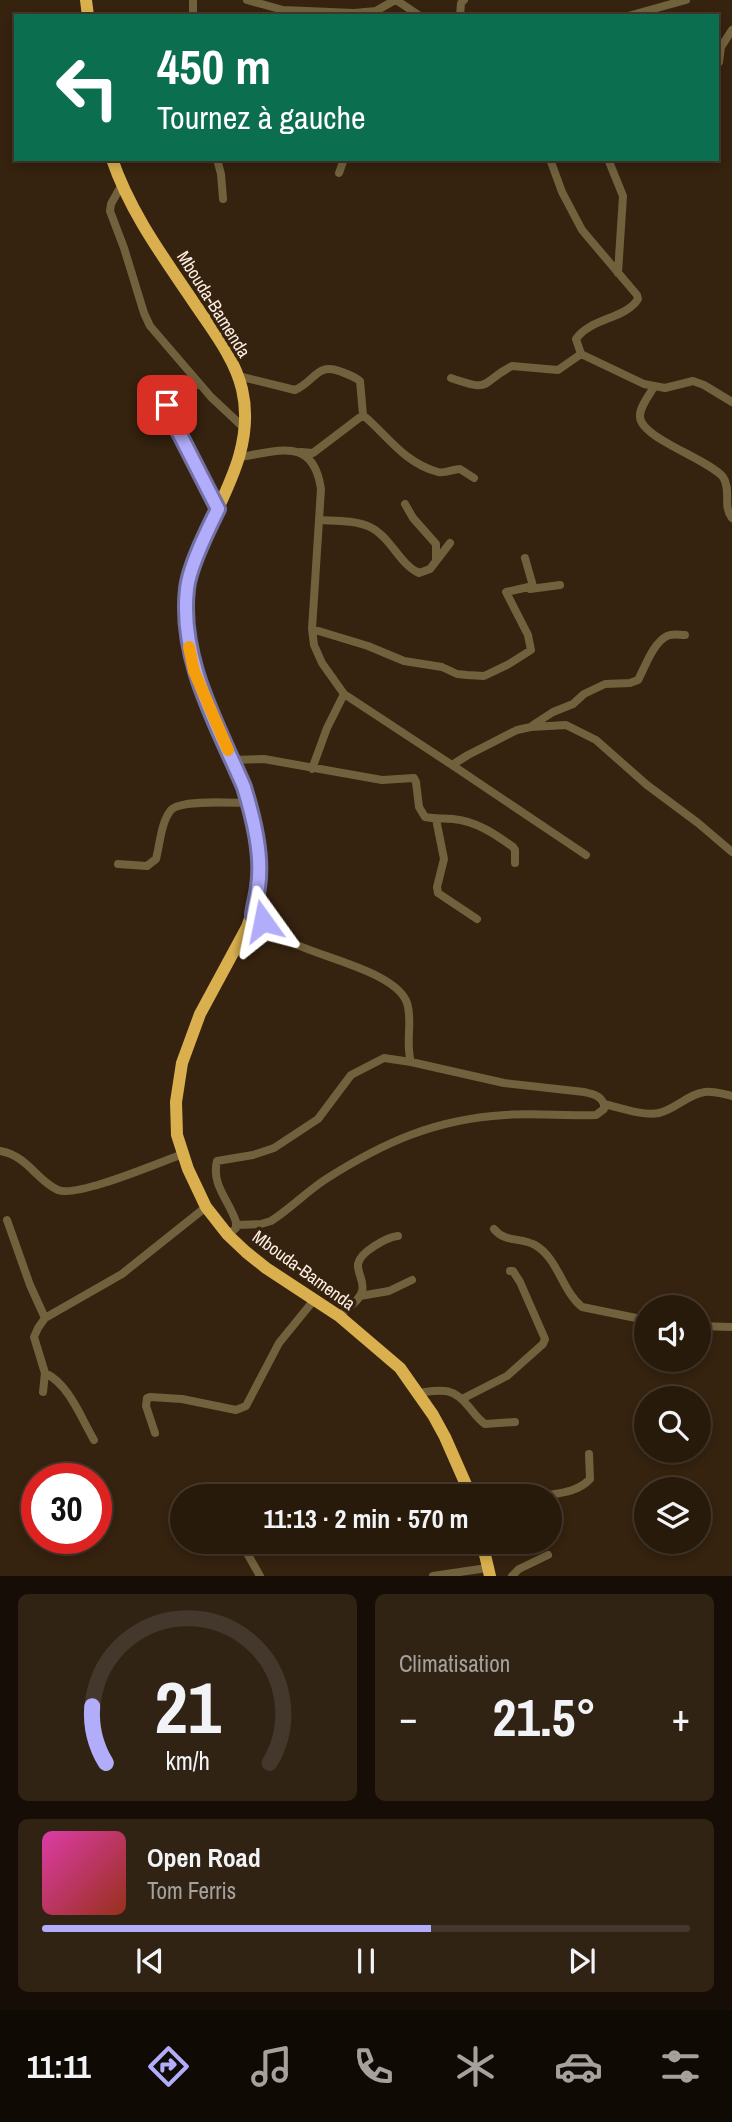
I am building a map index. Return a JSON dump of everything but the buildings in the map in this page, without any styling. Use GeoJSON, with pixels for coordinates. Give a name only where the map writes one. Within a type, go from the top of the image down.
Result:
{"type":"FeatureCollection","features":[{"type":"Feature","properties":{"kind":"highway","name":"Mbouda-Bamenda"},"geometry":{"type":"LineString","coordinates":[[113,161],[121,186],[144,229],[225,348],[238,376],[246,408],[240,457],[205,534],[187,587],[186,629],[194,671],[249,803],[258,852],[259,885],[253,915],[200,1014],[182,1063],[176,1102],[177,1135],[206,1207],[232,1230],[266,1268],[339,1315],[400,1367],[433,1415],[466,1484]]}},
{"type":"Feature","properties":{"kind":"highway"},"geometry":{"type":"LineString","coordinates":[[484,1554],[488,1572]]}},
{"type":"Feature","properties":{"kind":"street"},"geometry":{"type":"LineString","coordinates":[[247,0],[295,11],[354,14],[376,11],[396,0],[417,14]]}},
{"type":"Feature","properties":{"kind":"street"},"geometry":{"type":"LineString","coordinates":[[635,14],[686,0]]}},
{"type":"Feature","properties":{"kind":"street"},"geometry":{"type":"LineString","coordinates":[[268,14],[271,6]]}},
{"type":"Feature","properties":{"kind":"street"},"geometry":{"type":"LineString","coordinates":[[719,62],[721,47],[732,30]]}},
{"type":"Feature","properties":{"kind":"street"},"geometry":{"type":"LineString","coordinates":[[218,161],[223,199]]}},
{"type":"Feature","properties":{"kind":"street"},"geometry":{"type":"LineString","coordinates":[[339,173],[343,161]]}},
{"type":"Feature","properties":{"kind":"street"},"geometry":{"type":"LineString","coordinates":[[551,161],[570,211],[582,230],[638,299],[629,307],[581,332],[576,340],[581,354],[654,387],[665,388],[693,381],[732,402]]}},
{"type":"Feature","properties":{"kind":"street"},"geometry":{"type":"LineString","coordinates":[[609,161],[623,196],[618,273]]}},
{"type":"Feature","properties":{"kind":"street"},"geometry":{"type":"LineString","coordinates":[[121,186],[110,211],[144,313],[159,337],[199,383],[243,427]]}},
{"type":"Feature","properties":{"kind":"street"},"geometry":{"type":"LineString","coordinates":[[451,378],[480,386],[512,366],[558,370],[581,354]]}},
{"type":"Feature","properties":{"kind":"street"},"geometry":{"type":"LineString","coordinates":[[238,376],[295,390],[322,369],[330,368],[355,377],[360,381],[363,415],[396,449],[414,462],[439,472],[460,469],[474,478]]}},
{"type":"Feature","properties":{"kind":"street"},"geometry":{"type":"LineString","coordinates":[[199,383],[168,401],[167,409],[218,509]]}},
{"type":"Feature","properties":{"kind":"street"},"geometry":{"type":"LineString","coordinates":[[654,387],[640,413],[642,424],[653,434],[719,473],[728,487],[727,509],[732,518]]}},
{"type":"Feature","properties":{"kind":"street"},"geometry":{"type":"LineString","coordinates":[[240,457],[287,449],[313,453],[363,415]]}},
{"type":"Feature","properties":{"kind":"street"},"geometry":{"type":"LineString","coordinates":[[301,452],[314,464],[321,489],[312,629],[314,645],[322,663],[344,694],[586,855]]}},
{"type":"Feature","properties":{"kind":"street"},"geometry":{"type":"LineString","coordinates":[[405,504],[413,518],[436,544],[436,560]]}},
{"type":"Feature","properties":{"kind":"street"},"geometry":{"type":"LineString","coordinates":[[318,520],[370,527],[378,532],[407,566],[419,573],[430,569],[450,543]]}},
{"type":"Feature","properties":{"kind":"street"},"geometry":{"type":"LineString","coordinates":[[506,592],[533,586],[525,558]]}},
{"type":"Feature","properties":{"kind":"street"},"geometry":{"type":"LineString","coordinates":[[506,592],[560,585]]}},
{"type":"Feature","properties":{"kind":"street"},"geometry":{"type":"LineString","coordinates":[[312,629],[416,664],[442,667],[457,674],[484,676],[531,649],[528,635],[506,592]]}},
{"type":"Feature","properties":{"kind":"street"},"geometry":{"type":"LineString","coordinates":[[531,726],[605,684],[638,680],[665,637],[672,634],[685,635]]}},
{"type":"Feature","properties":{"kind":"street"},"geometry":{"type":"LineString","coordinates":[[312,769],[327,728],[344,694]]}},
{"type":"Feature","properties":{"kind":"street"},"geometry":{"type":"LineString","coordinates":[[452,765],[517,730],[531,726],[566,725],[596,740],[647,785],[732,852]]}},
{"type":"Feature","properties":{"kind":"street"},"geometry":{"type":"LineString","coordinates":[[232,760],[264,759],[382,780],[414,778],[425,817],[463,821],[493,832],[515,850],[515,863]]}},
{"type":"Feature","properties":{"kind":"street"},"geometry":{"type":"LineString","coordinates":[[118,864],[147,866],[156,859],[165,822],[176,806],[188,803],[249,803]]}},
{"type":"Feature","properties":{"kind":"street"},"geometry":{"type":"LineString","coordinates":[[436,819],[443,859],[438,893],[477,919]]}},
{"type":"Feature","properties":{"kind":"street"},"geometry":{"type":"LineString","coordinates":[[253,915],[283,938],[378,976],[402,995],[408,1006],[407,1049],[411,1062]]}},
{"type":"Feature","properties":{"kind":"street"},"geometry":{"type":"LineString","coordinates":[[384,1059],[411,1062],[504,1083],[597,1095],[602,1099],[604,1109],[596,1115],[505,1115],[433,1126],[396,1140],[327,1178],[271,1221],[232,1230],[234,1216],[218,1185],[217,1160],[261,1153],[304,1129],[318,1119],[346,1082],[360,1069],[384,1059]]}},
{"type":"Feature","properties":{"kind":"street"},"geometry":{"type":"LineString","coordinates":[[604,1104],[659,1113],[704,1092],[732,1096]]}},
{"type":"Feature","properties":{"kind":"street"},"geometry":{"type":"LineString","coordinates":[[0,1151],[13,1154],[57,1189],[66,1192],[90,1187],[183,1154]]}},
{"type":"Feature","properties":{"kind":"street"},"geometry":{"type":"LineString","coordinates":[[43,1392],[46,1373],[34,1337],[45,1318],[122,1275],[206,1207]]}},
{"type":"Feature","properties":{"kind":"street"},"geometry":{"type":"LineString","coordinates":[[7,1220],[45,1318]]}},
{"type":"Feature","properties":{"kind":"street"},"geometry":{"type":"LineString","coordinates":[[494,1229],[502,1238],[533,1244],[543,1252],[574,1301],[582,1307],[634,1318]]}},
{"type":"Feature","properties":{"kind":"street"},"geometry":{"type":"LineString","coordinates":[[360,1296],[363,1284],[358,1268],[360,1258],[380,1242],[398,1236]]}},
{"type":"Feature","properties":{"kind":"street"},"geometry":{"type":"LineString","coordinates":[[462,1399],[507,1376],[543,1344],[545,1339],[517,1275],[510,1271]]}},
{"type":"Feature","properties":{"kind":"street"},"geometry":{"type":"LineString","coordinates":[[339,1315],[360,1296],[389,1291],[412,1280]]}},
{"type":"Feature","properties":{"kind":"street"},"geometry":{"type":"LineString","coordinates":[[155,1433],[146,1406],[150,1397],[182,1399],[236,1410],[246,1406],[279,1343],[314,1300]]}},
{"type":"Feature","properties":{"kind":"street"},"geometry":{"type":"LineString","coordinates":[[711,1326],[732,1327]]}},
{"type":"Feature","properties":{"kind":"street"},"geometry":{"type":"LineString","coordinates":[[46,1373],[55,1377],[65,1390],[94,1440]]}},
{"type":"Feature","properties":{"kind":"street"},"geometry":{"type":"LineString","coordinates":[[417,1393],[443,1390],[462,1399],[485,1424],[515,1422]]}},
{"type":"Feature","properties":{"kind":"street"},"geometry":{"type":"LineString","coordinates":[[562,1492],[584,1486],[590,1479],[589,1454]]}},
{"type":"Feature","properties":{"kind":"street"},"geometry":{"type":"LineString","coordinates":[[248,1554],[260,1576]]}},
{"type":"Feature","properties":{"kind":"street"},"geometry":{"type":"LineString","coordinates":[[512,1576],[519,1569],[548,1555]]}},
{"type":"Feature","properties":{"kind":"street"},"geometry":{"type":"LineString","coordinates":[[433,1576],[488,1572]]}},
{"type":"Feature","properties":{"kind":"slow traffic"},"geometry":{"type":"LineString","coordinates":[[189,647],[194,671],[228,750]]}},
{"type":"Feature","properties":{"kind":"route"},"geometry":{"type":"LineString","coordinates":[[167,405],[218,509],[205,534],[187,587],[186,629],[194,671],[249,803],[258,852],[259,885],[253,915],[263,921]]}}]}
